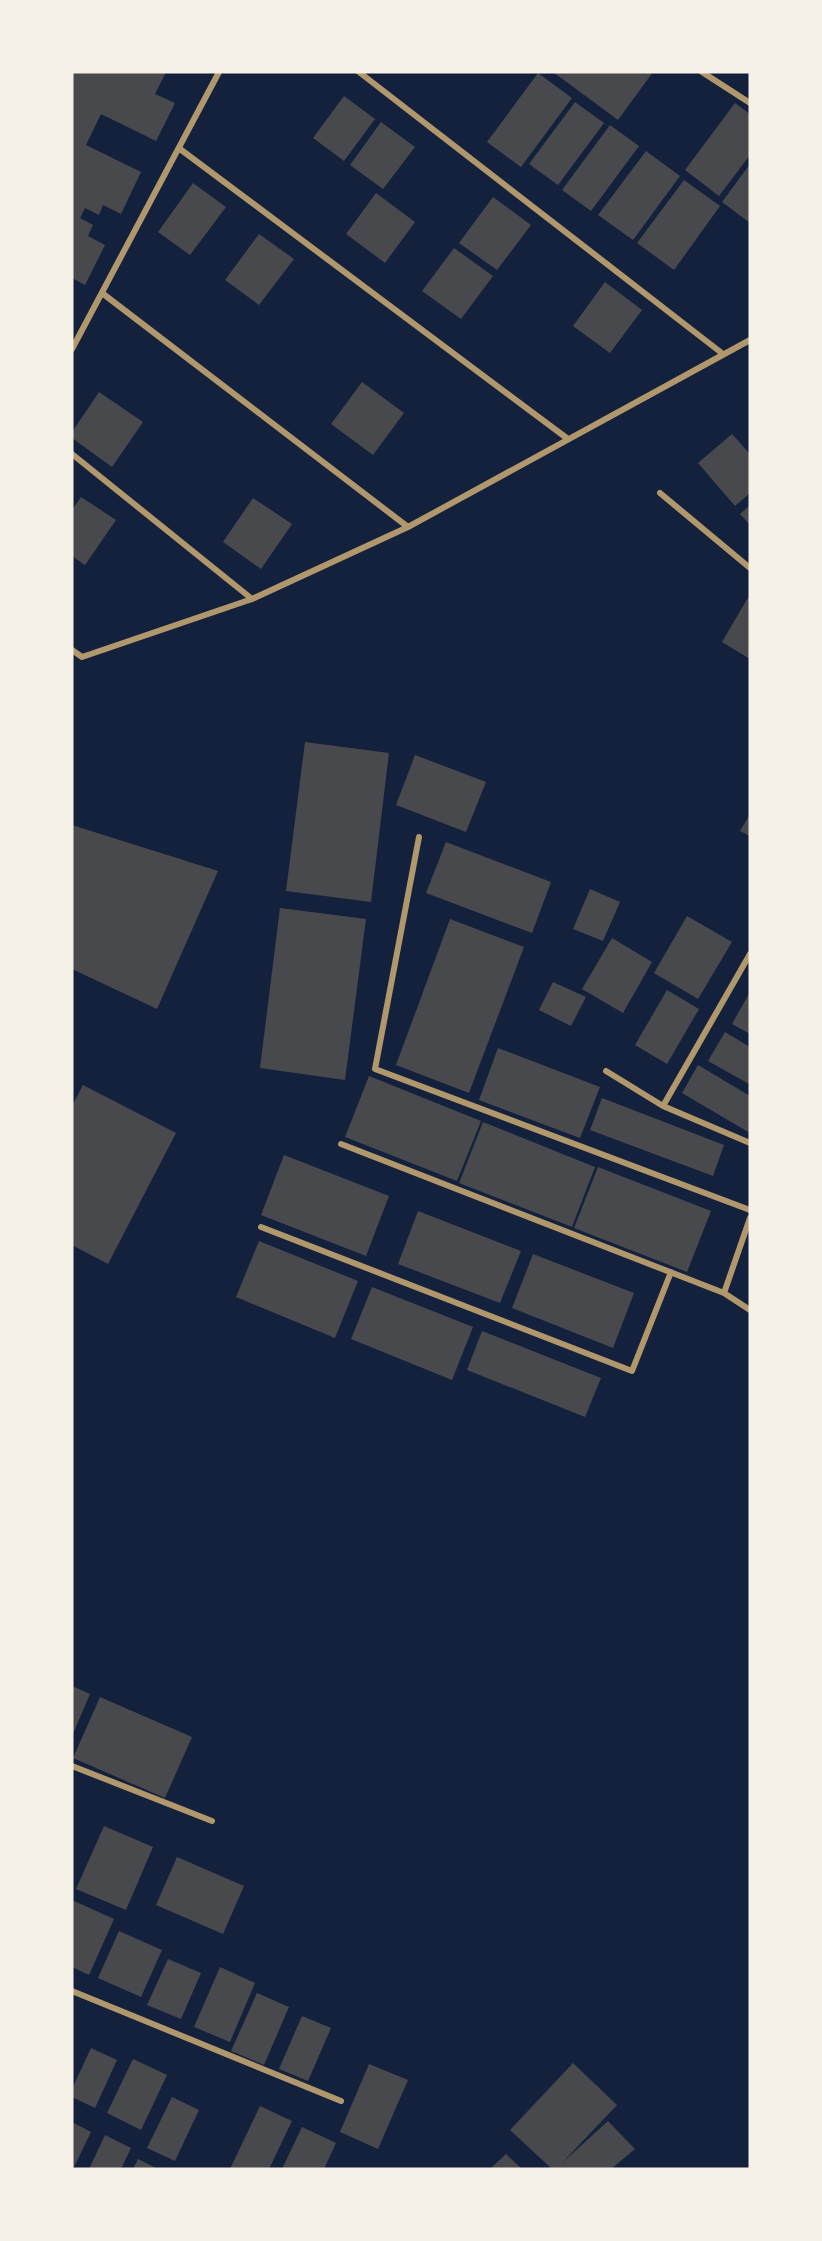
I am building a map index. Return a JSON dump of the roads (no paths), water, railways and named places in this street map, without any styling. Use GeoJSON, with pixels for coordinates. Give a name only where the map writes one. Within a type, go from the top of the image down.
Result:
{"type":"FeatureCollection","features":[{"type":"Feature","properties":{"kind":"street"},"geometry":{"type":"LineString","coordinates":[[72,349],[219,72]]}},
{"type":"Feature","properties":{"kind":"street"},"geometry":{"type":"LineString","coordinates":[[359,72],[723,354]]}},
{"type":"Feature","properties":{"kind":"street"},"geometry":{"type":"LineString","coordinates":[[702,72],[750,104]]}},
{"type":"Feature","properties":{"kind":"street"},"geometry":{"type":"LineString","coordinates":[[180,148],[568,439]]}},
{"type":"Feature","properties":{"kind":"street"},"geometry":{"type":"LineString","coordinates":[[102,293],[408,526]]}},
{"type":"Feature","properties":{"kind":"street"},"geometry":{"type":"LineString","coordinates":[[72,650],[82,657],[252,599],[408,526],[750,340]]}},
{"type":"Feature","properties":{"kind":"street"},"geometry":{"type":"LineString","coordinates":[[72,454],[252,599]]}},
{"type":"Feature","properties":{"kind":"street"},"geometry":{"type":"LineString","coordinates":[[660,494],[750,568]]}},
{"type":"Feature","properties":{"kind":"street"},"geometry":{"type":"LineString","coordinates":[[419,837],[375,1070],[750,1210]]}},
{"type":"Feature","properties":{"kind":"street"},"geometry":{"type":"LineString","coordinates":[[663,1106],[750,954]]}},
{"type":"Feature","properties":{"kind":"street"},"geometry":{"type":"LineString","coordinates":[[606,1071],[663,1106],[750,1143]]}},
{"type":"Feature","properties":{"kind":"street"},"geometry":{"type":"LineString","coordinates":[[341,1144],[724,1293],[750,1310]]}},
{"type":"Feature","properties":{"kind":"street"},"geometry":{"type":"LineString","coordinates":[[724,1293],[750,1218]]}},
{"type":"Feature","properties":{"kind":"street"},"geometry":{"type":"LineString","coordinates":[[261,1227],[632,1371],[670,1272]]}},
{"type":"Feature","properties":{"kind":"street"},"geometry":{"type":"LineString","coordinates":[[72,1766],[212,1821]]}},
{"type":"Feature","properties":{"kind":"street"},"geometry":{"type":"LineString","coordinates":[[72,1990],[341,2101]]}}]}
